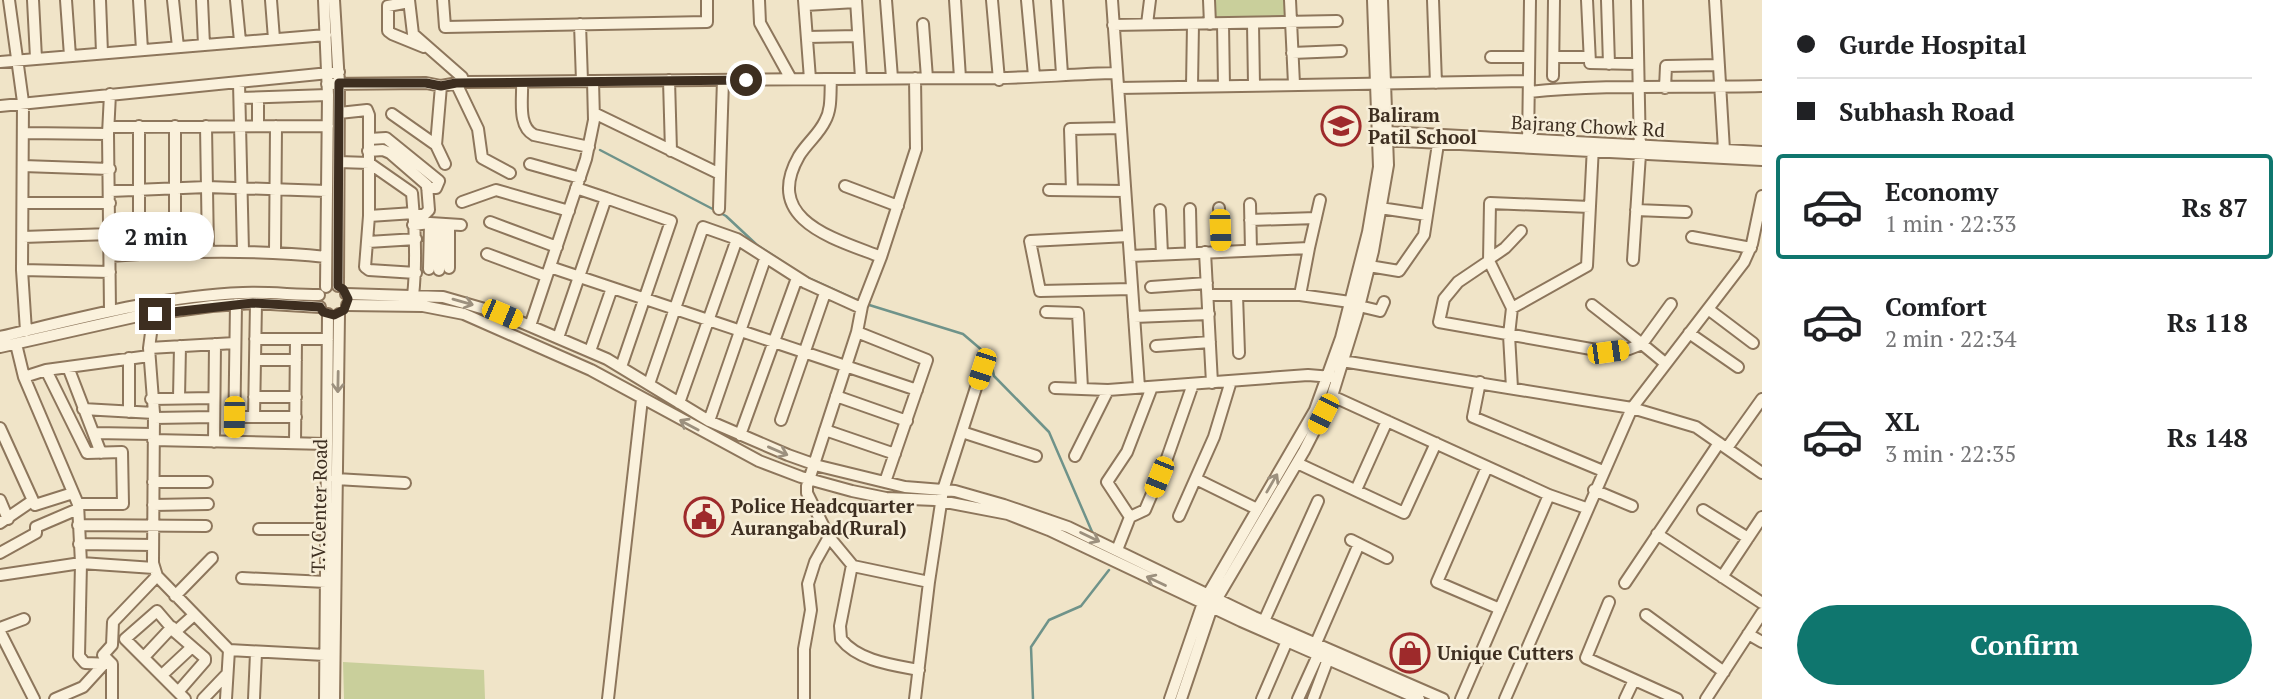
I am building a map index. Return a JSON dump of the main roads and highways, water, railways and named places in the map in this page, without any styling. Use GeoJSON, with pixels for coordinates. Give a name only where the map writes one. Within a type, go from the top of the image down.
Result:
{"type":"FeatureCollection","features":[{"type":"Feature","properties":{"kind":"waterway"},"geometry":{"type":"LineString","coordinates":[[600,150],[726,216],[757,245],[806,277],[859,301]]}},
{"type":"Feature","properties":{"kind":"waterway"},"geometry":{"type":"LineString","coordinates":[[866,304],[963,334],[990,357],[994,376],[1049,432],[1093,534]]}},
{"type":"Feature","properties":{"kind":"waterway"},"geometry":{"type":"LineString","coordinates":[[1033,699],[1031,647],[1049,620],[1081,606],[1109,570]]}},
{"type":"Feature","properties":{"kind":"place","name":"Baliram Patil School"},"geometry":{"type":"Point","coordinates":[1341,126]}},
{"type":"Feature","properties":{"kind":"place","name":"Police Headcquarter Aurangabad(Rural)"},"geometry":{"type":"Point","coordinates":[704,517]}},
{"type":"Feature","properties":{"kind":"place","name":"Unique Cutters"},"geometry":{"type":"Point","coordinates":[1410,653]}}]}
